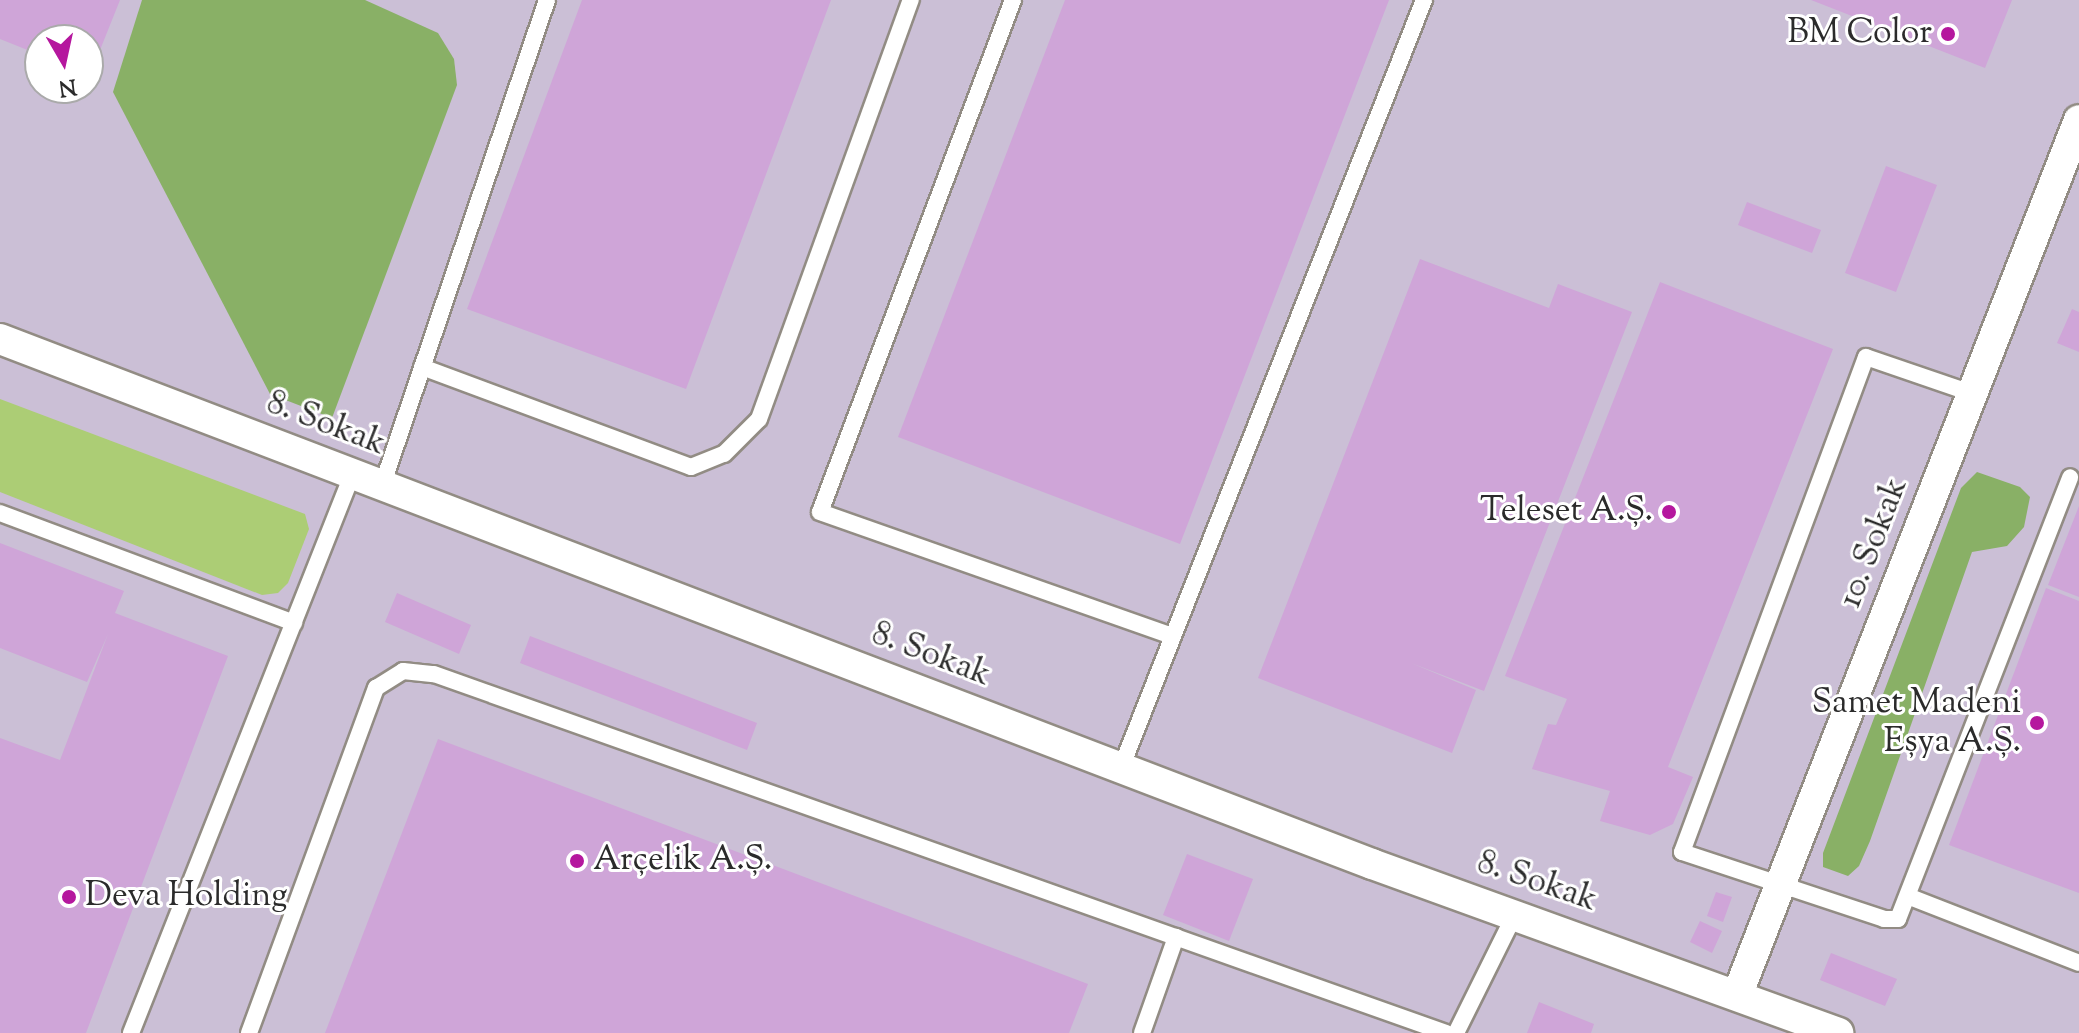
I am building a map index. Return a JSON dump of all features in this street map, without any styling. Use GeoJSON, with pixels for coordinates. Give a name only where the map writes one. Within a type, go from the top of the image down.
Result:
{"type":"FeatureCollection","features":[{"type":"Feature","properties":{"kind":"street","name":"10. Sokak"},"geometry":{"type":"LineString","coordinates":[[1738,993],[2079,120]]}},
{"type":"Feature","properties":{"kind":"street","name":"8. Sokak"},"geometry":{"type":"LineString","coordinates":[[0,339],[1121,768],[1738,993],[1838,1033]]}},
{"type":"Feature","properties":{"kind":"lane"},"geometry":{"type":"LineString","coordinates":[[382,486],[546,3],[527,0]]}},
{"type":"Feature","properties":{"kind":"lane"},"geometry":{"type":"LineString","coordinates":[[422,367],[691,467],[724,454],[759,419],[911,0]]}},
{"type":"Feature","properties":{"kind":"lane"},"geometry":{"type":"LineString","coordinates":[[1013,0],[820,512],[1173,636]]}},
{"type":"Feature","properties":{"kind":"lane"},"geometry":{"type":"LineString","coordinates":[[1121,768],[1424,0]]}},
{"type":"Feature","properties":{"kind":"lane"},"geometry":{"type":"LineString","coordinates":[[1974,394],[1866,357],[1682,852],[1884,919],[1898,919],[1910,897],[2070,477]]}},
{"type":"Feature","properties":{"kind":"lane"},"geometry":{"type":"LineString","coordinates":[[131,1033],[352,475]]}},
{"type":"Feature","properties":{"kind":"lane"},"geometry":{"type":"LineString","coordinates":[[0,513],[294,623]]}},
{"type":"Feature","properties":{"kind":"lane"},"geometry":{"type":"LineString","coordinates":[[249,1033],[376,688],[403,671],[434,674],[1446,1033]]}},
{"type":"Feature","properties":{"kind":"lane"},"geometry":{"type":"LineString","coordinates":[[1910,897],[2079,963]]}},
{"type":"Feature","properties":{"kind":"lane"},"geometry":{"type":"LineString","coordinates":[[1456,1033],[1515,914]]}},
{"type":"Feature","properties":{"kind":"lane"},"geometry":{"type":"LineString","coordinates":[[1142,1033],[1176,937]]}},
{"type":"Feature","properties":{"kind":"shaded area"},"geometry":{"type":"Polygon","coordinates":[[[0,0],[2079,0],[2079,1033],[0,1033],[0,0]]]}},
{"type":"Feature","properties":{"kind":"green space"},"geometry":{"type":"Polygon","coordinates":[[[142,0],[365,0],[438,33],[454,59],[457,85],[332,418],[270,394],[113,92],[142,0]]]}},
{"type":"Feature","properties":{"kind":"green space"},"geometry":{"type":"Polygon","coordinates":[[[0,399],[305,514],[309,529],[288,583],[278,593],[262,595],[0,492],[0,399]]]}},
{"type":"Feature","properties":{"kind":"green space"},"geometry":{"type":"Polygon","coordinates":[[[1977,472],[2020,487],[2030,497],[2024,527],[2007,546],[1972,552],[1870,841],[1859,866],[1848,876],[1823,867],[1823,853],[1961,488],[1977,472]]]}},
{"type":"Feature","properties":{"kind":"building"},"geometry":{"type":"Polygon","coordinates":[[[0,0],[120,0],[104,40],[104,24],[24,24],[24,49],[0,39],[0,0]]]}},
{"type":"Feature","properties":{"kind":"building"},"geometry":{"type":"Polygon","coordinates":[[[582,0],[831,0],[686,389],[467,309],[582,0]]]}},
{"type":"Feature","properties":{"kind":"building"},"geometry":{"type":"Polygon","coordinates":[[[1065,0],[1389,0],[1180,544],[898,437],[1065,0]]]}},
{"type":"Feature","properties":{"kind":"building","name":"BM Color"},"geometry":{"type":"Polygon","coordinates":[[[1811,0],[2012,0],[1985,68],[1811,0]]]}},
{"type":"Feature","properties":{"kind":"building"},"geometry":{"type":"Polygon","coordinates":[[[1886,166],[1937,185],[1896,292],[1845,273],[1886,166]]]}},
{"type":"Feature","properties":{"kind":"building"},"geometry":{"type":"Polygon","coordinates":[[[1747,202],[1821,230],[1812,253],[1738,225],[1747,202]]]}},
{"type":"Feature","properties":{"kind":"building"},"geometry":{"type":"Polygon","coordinates":[[[1420,259],[1549,308],[1558,284],[1632,312],[1484,691],[1411,663],[1476,690],[1452,753],[1258,678],[1420,259]]]}},
{"type":"Feature","properties":{"kind":"building","name":"Teleset A.Ş."},"geometry":{"type":"Polygon","coordinates":[[[1660,282],[1833,349],[1668,767],[1693,777],[1673,824],[1650,835],[1600,821],[1610,791],[1532,769],[1548,724],[1556,725],[1567,699],[1505,676],[1660,282]]]}},
{"type":"Feature","properties":{"kind":"building"},"geometry":{"type":"Polygon","coordinates":[[[2072,309],[2079,312],[2079,352],[2057,343],[2072,309]]]}},
{"type":"Feature","properties":{"kind":"building"},"geometry":{"type":"Polygon","coordinates":[[[2079,506],[2079,597],[2048,585],[2079,506]]]}},
{"type":"Feature","properties":{"kind":"building","name":"Deva Holding"},"geometry":{"type":"Polygon","coordinates":[[[0,543],[124,591],[115,613],[228,656],[86,1033],[0,1033],[0,738],[60,760],[108,634],[87,682],[0,648],[0,543]]]}},
{"type":"Feature","properties":{"kind":"building","name":"Samet Madeni Eşya A.Ş."},"geometry":{"type":"Polygon","coordinates":[[[2046,588],[2079,601],[2079,893],[1949,845],[2046,588]]]}},
{"type":"Feature","properties":{"kind":"building"},"geometry":{"type":"Polygon","coordinates":[[[397,593],[471,625],[459,654],[385,622],[397,593]]]}},
{"type":"Feature","properties":{"kind":"building"},"geometry":{"type":"Polygon","coordinates":[[[530,636],[757,723],[747,750],[520,663],[530,636]]]}},
{"type":"Feature","properties":{"kind":"building","name":"Arçelik A.Ş."},"geometry":{"type":"Polygon","coordinates":[[[438,739],[1088,984],[1069,1033],[325,1033],[438,739]]]}},
{"type":"Feature","properties":{"kind":"building"},"geometry":{"type":"Polygon","coordinates":[[[1187,854],[1253,879],[1229,941],[1163,915],[1187,854]]]}},
{"type":"Feature","properties":{"kind":"building"},"geometry":{"type":"Polygon","coordinates":[[[1716,892],[1732,897],[1723,922],[1707,916],[1716,892]]]}},
{"type":"Feature","properties":{"kind":"building"},"geometry":{"type":"Polygon","coordinates":[[[1700,921],[1722,931],[1712,953],[1690,942],[1700,921]]]}},
{"type":"Feature","properties":{"kind":"building"},"geometry":{"type":"Polygon","coordinates":[[[1831,953],[1897,979],[1885,1006],[1820,980],[1831,953]]]}},
{"type":"Feature","properties":{"kind":"building"},"geometry":{"type":"Polygon","coordinates":[[[1539,1002],[1594,1024],[1591,1033],[1527,1033],[1539,1002]]]}},
{"type":"Feature","properties":{"kind":"place","name":"BM Color"},"geometry":{"type":"Point","coordinates":[1948,34]}},
{"type":"Feature","properties":{"kind":"place","name":"Teleset A.Ş."},"geometry":{"type":"Point","coordinates":[1669,512]}},
{"type":"Feature","properties":{"kind":"place","name":"Samet Madeni Eşya A.Ş."},"geometry":{"type":"Point","coordinates":[2037,723]}},
{"type":"Feature","properties":{"kind":"place","name":"Arçelik A.Ş."},"geometry":{"type":"Point","coordinates":[577,861]}},
{"type":"Feature","properties":{"kind":"place","name":"Deva Holding"},"geometry":{"type":"Point","coordinates":[69,897]}}]}
